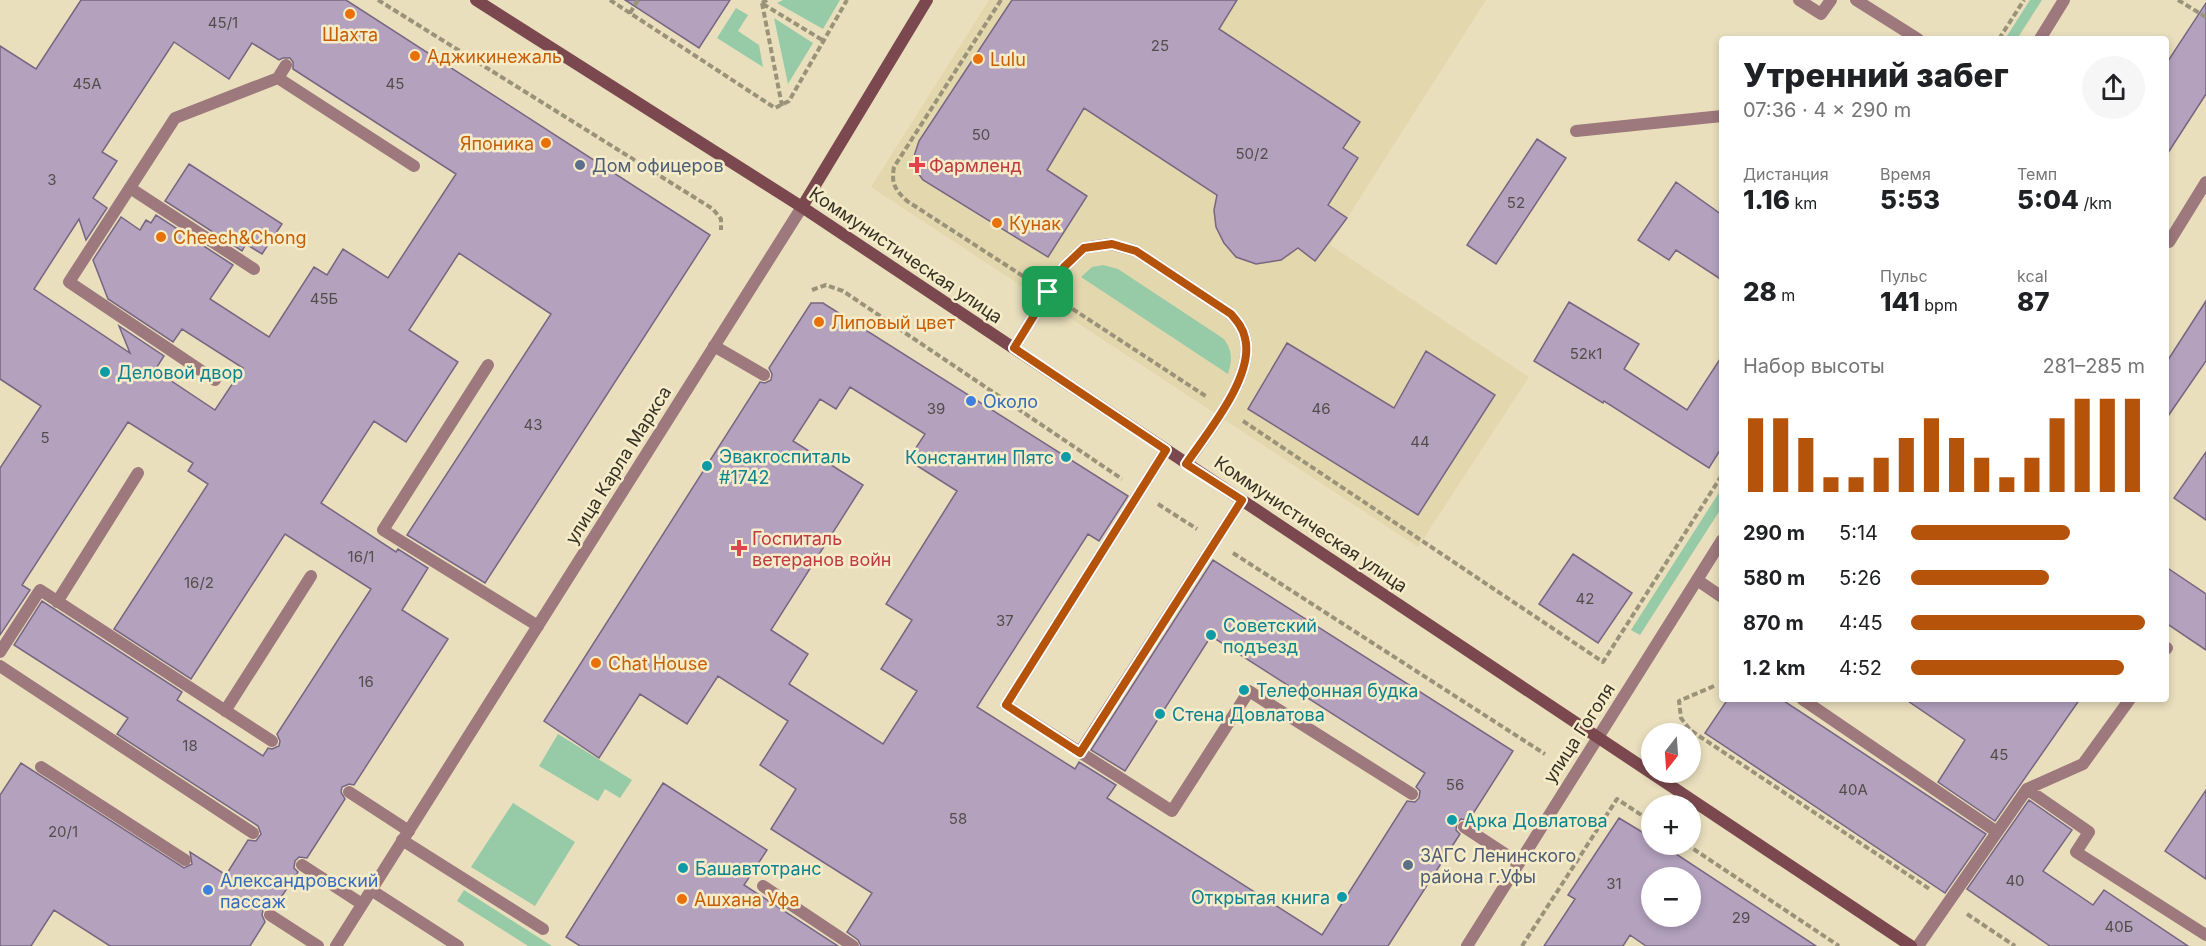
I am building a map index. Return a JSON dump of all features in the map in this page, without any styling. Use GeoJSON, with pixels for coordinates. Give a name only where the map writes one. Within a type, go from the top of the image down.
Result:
{"type":"FeatureCollection","features":[{"type":"Feature","properties":{"kind":"main road","name":"Коммунистическая улица"},"geometry":{"type":"LineString","coordinates":[[476,0],[802,207],[1911,946]]}},
{"type":"Feature","properties":{"kind":"main road","name":"улица Карла Маркса"},"geometry":{"type":"LineString","coordinates":[[802,207],[927,0]]}},
{"type":"Feature","properties":{"kind":"street"},"geometry":{"type":"LineString","coordinates":[[1799,0],[1821,14],[1831,0]]}},
{"type":"Feature","properties":{"kind":"street"},"geometry":{"type":"LineString","coordinates":[[1856,0],[1913,36]]}},
{"type":"Feature","properties":{"kind":"street"},"geometry":{"type":"LineString","coordinates":[[2042,36],[2064,0]]}},
{"type":"Feature","properties":{"kind":"street"},"geometry":{"type":"LineString","coordinates":[[215,380],[69,282],[176,118],[278,78],[286,65]]}},
{"type":"Feature","properties":{"kind":"street"},"geometry":{"type":"LineString","coordinates":[[278,78],[414,166]]}},
{"type":"Feature","properties":{"kind":"street"},"geometry":{"type":"LineString","coordinates":[[1576,131],[1719,116]]}},
{"type":"Feature","properties":{"kind":"street"},"geometry":{"type":"LineString","coordinates":[[2169,242],[2206,182]]}},
{"type":"Feature","properties":{"kind":"street"},"geometry":{"type":"LineString","coordinates":[[130,188],[254,269]]}},
{"type":"Feature","properties":{"kind":"street","name":"улица Карла Маркса"},"geometry":{"type":"LineString","coordinates":[[336,946],[802,207]]}},
{"type":"Feature","properties":{"kind":"street"},"geometry":{"type":"LineString","coordinates":[[1014,348],[1064,267],[1084,248],[1112,244],[1136,251],[1231,314],[1240,325],[1246,340],[1246,358],[1238,383],[1186,464]]}},
{"type":"Feature","properties":{"kind":"street"},"geometry":{"type":"LineString","coordinates":[[714,346],[764,375]]}},
{"type":"Feature","properties":{"kind":"street"},"geometry":{"type":"LineString","coordinates":[[488,365],[383,530],[538,626]]}},
{"type":"Feature","properties":{"kind":"street"},"geometry":{"type":"LineString","coordinates":[[1166,450],[1006,705],[1172,811],[1249,691],[1412,794]]}},
{"type":"Feature","properties":{"kind":"street"},"geometry":{"type":"LineString","coordinates":[[57,602],[138,473]]}},
{"type":"Feature","properties":{"kind":"street"},"geometry":{"type":"LineString","coordinates":[[1080,753],[1242,500]]}},
{"type":"Feature","properties":{"kind":"street","name":"улица Гоголя"},"geometry":{"type":"LineString","coordinates":[[1467,946],[1719,545]]}},
{"type":"Feature","properties":{"kind":"street"},"geometry":{"type":"LineString","coordinates":[[225,711],[311,576]]}},
{"type":"Feature","properties":{"kind":"street"},"geometry":{"type":"LineString","coordinates":[[1697,580],[1719,595]]}},
{"type":"Feature","properties":{"kind":"street"},"geometry":{"type":"LineString","coordinates":[[0,652],[40,590],[272,741]]}},
{"type":"Feature","properties":{"kind":"street"},"geometry":{"type":"LineString","coordinates":[[0,666],[253,833]]}},
{"type":"Feature","properties":{"kind":"street"},"geometry":{"type":"LineString","coordinates":[[1806,702],[1997,832]]}},
{"type":"Feature","properties":{"kind":"street"},"geometry":{"type":"LineString","coordinates":[[1918,946],[2027,789],[2083,764],[2128,702]]}},
{"type":"Feature","properties":{"kind":"street"},"geometry":{"type":"LineString","coordinates":[[41,767],[185,860]]}},
{"type":"Feature","properties":{"kind":"street"},"geometry":{"type":"LineString","coordinates":[[2027,789],[2089,832],[2076,852],[2206,935]]}},
{"type":"Feature","properties":{"kind":"street"},"geometry":{"type":"LineString","coordinates":[[349,792],[406,835],[543,929]]}},
{"type":"Feature","properties":{"kind":"street"},"geometry":{"type":"LineString","coordinates":[[1464,827],[1519,863]]}},
{"type":"Feature","properties":{"kind":"street"},"geometry":{"type":"LineString","coordinates":[[303,865],[362,904]]}},
{"type":"Feature","properties":{"kind":"street"},"geometry":{"type":"LineString","coordinates":[[763,886],[853,946]]}},
{"type":"Feature","properties":{"kind":"street"},"geometry":{"type":"LineString","coordinates":[[371,890],[458,946]]}},
{"type":"Feature","properties":{"kind":"street"},"geometry":{"type":"LineString","coordinates":[[270,915],[318,946]]}},
{"type":"Feature","properties":{"kind":"path"},"geometry":{"type":"LineString","coordinates":[[378,0],[712,209],[721,219],[721,230]]}},
{"type":"Feature","properties":{"kind":"path"},"geometry":{"type":"LineString","coordinates":[[610,0],[775,108],[789,101],[847,0]]}},
{"type":"Feature","properties":{"kind":"path"},"geometry":{"type":"LineString","coordinates":[[630,13],[638,0]]}},
{"type":"Feature","properties":{"kind":"path"},"geometry":{"type":"LineString","coordinates":[[762,3],[767,0]]}},
{"type":"Feature","properties":{"kind":"path"},"geometry":{"type":"LineString","coordinates":[[1001,0],[894,167],[892,180],[897,192],[907,201],[1224,407],[1603,663],[1719,480]]}},
{"type":"Feature","properties":{"kind":"path"},"geometry":{"type":"LineString","coordinates":[[2001,36],[2024,0]]}},
{"type":"Feature","properties":{"kind":"path"},"geometry":{"type":"LineString","coordinates":[[2178,0],[2206,17]]}},
{"type":"Feature","properties":{"kind":"path"},"geometry":{"type":"LineString","coordinates":[[762,3],[782,106]]}},
{"type":"Feature","properties":{"kind":"path"},"geometry":{"type":"LineString","coordinates":[[762,3],[824,41]]}},
{"type":"Feature","properties":{"kind":"path"},"geometry":{"type":"LineString","coordinates":[[812,290],[826,285],[843,291],[1139,491],[1545,754]]}},
{"type":"Feature","properties":{"kind":"path"},"geometry":{"type":"LineString","coordinates":[[1714,686],[1678,701],[1681,718],[1690,730],[2015,946]]}},
{"type":"Feature","properties":{"kind":"path"},"geometry":{"type":"LineString","coordinates":[[1522,946],[1617,799],[1641,815]]}},
{"type":"Feature","properties":{"kind":"path"},"geometry":{"type":"LineString","coordinates":[[1701,854],[1839,946]]}},
{"type":"Feature","properties":{"kind":"shaded area"},"geometry":{"type":"Polygon","coordinates":[[[989,0],[1486,0],[1330,245],[1529,377],[1418,547],[871,187],[989,0]]]}},
{"type":"Feature","properties":{"kind":"green space"},"geometry":{"type":"Polygon","coordinates":[[[783,0],[840,0],[823,29],[777,3],[783,0]]]}},
{"type":"Feature","properties":{"kind":"green space"},"geometry":{"type":"Polygon","coordinates":[[[2030,0],[2042,0],[2019,36],[2007,36],[2030,0]]]}},
{"type":"Feature","properties":{"kind":"green space"},"geometry":{"type":"Polygon","coordinates":[[[736,8],[748,15],[738,31],[759,45],[763,67],[717,38],[736,8]]]}},
{"type":"Feature","properties":{"kind":"green space"},"geometry":{"type":"Polygon","coordinates":[[[774,18],[813,43],[788,84],[774,18]]]}},
{"type":"Feature","properties":{"kind":"green space"},"geometry":{"type":"Polygon","coordinates":[[[1103,265],[1118,269],[1224,339],[1231,356],[1228,374],[1081,277],[1092,267],[1103,265]]]}},
{"type":"Feature","properties":{"kind":"green space"},"geometry":{"type":"Polygon","coordinates":[[[1719,493],[1719,512],[1640,635],[1631,630],[1719,493]]]}},
{"type":"Feature","properties":{"kind":"green space"},"geometry":{"type":"Polygon","coordinates":[[[558,734],[632,780],[620,798],[605,789],[598,801],[539,766],[558,734]]]}},
{"type":"Feature","properties":{"kind":"green space"},"geometry":{"type":"Polygon","coordinates":[[[513,803],[575,842],[535,906],[471,867],[513,803]]]}},
{"type":"Feature","properties":{"kind":"green space"},"geometry":{"type":"Polygon","coordinates":[[[464,890],[552,946],[528,946],[457,901],[464,890]]]}},
{"type":"Feature","properties":{"kind":"building"},"geometry":{"type":"Polygon","coordinates":[[[81,0],[346,0],[710,235],[485,583],[407,535],[551,314],[459,253],[409,330],[458,362],[406,442],[374,421],[321,503],[396,552],[398,549],[428,568],[402,610],[448,639],[354,785],[349,784],[342,787],[341,792],[345,799],[307,858],[299,857],[295,861],[294,868],[298,872],[274,908],[263,910],[262,915],[265,922],[250,946],[110,946],[54,910],[31,946],[0,946],[0,795],[21,763],[184,868],[192,864],[190,852],[226,875],[248,840],[256,841],[261,834],[258,826],[117,734],[128,718],[14,645],[42,601],[182,692],[177,700],[263,756],[268,748],[279,746],[280,741],[277,734],[371,589],[285,534],[191,679],[114,629],[208,484],[188,471],[193,463],[128,422],[22,585],[30,590],[0,635],[0,468],[41,406],[0,379],[0,46],[36,69],[81,0]],[[174,42],[102,152],[117,161],[93,198],[107,208],[86,240],[79,219],[34,289],[130,353],[119,326],[164,356],[155,370],[215,410],[243,368],[182,329],[173,342],[108,299],[93,260],[121,217],[140,230],[146,220],[151,223],[156,215],[233,265],[210,299],[269,337],[314,267],[327,275],[343,249],[388,278],[456,174],[293,69],[293,62],[290,58],[279,60],[252,43],[229,79],[174,42]]]}},
{"type":"Feature","properties":{"kind":"building"},"geometry":{"type":"Polygon","coordinates":[[[625,0],[730,0],[699,48],[625,0]]]}},
{"type":"Feature","properties":{"kind":"building"},"geometry":{"type":"Polygon","coordinates":[[[1012,0],[1237,0],[1219,29],[1360,122],[1343,148],[1358,158],[1328,205],[1347,218],[1315,261],[1298,248],[1281,260],[1256,264],[1236,257],[1224,243],[1216,227],[1214,210],[1217,195],[1084,108],[1047,170],[1087,196],[1048,257],[923,180],[915,169],[914,156],[919,141],[1012,0]]]}},
{"type":"Feature","properties":{"kind":"building"},"geometry":{"type":"Polygon","coordinates":[[[2206,3],[2206,94],[2169,151],[2169,59],[2206,3]]]}},
{"type":"Feature","properties":{"kind":"building"},"geometry":{"type":"Polygon","coordinates":[[[1537,139],[1566,158],[1496,264],[1467,245],[1537,139]]]}},
{"type":"Feature","properties":{"kind":"building"},"geometry":{"type":"Polygon","coordinates":[[[189,164],[282,224],[262,254],[246,244],[242,251],[165,201],[189,164]]]}},
{"type":"Feature","properties":{"kind":"building"},"geometry":{"type":"Polygon","coordinates":[[[1676,182],[1719,213],[1719,278],[1676,250],[1669,260],[1638,240],[1676,182]]]}},
{"type":"Feature","properties":{"kind":"building"},"geometry":{"type":"Polygon","coordinates":[[[2206,301],[2206,361],[2169,415],[2169,358],[2206,301]]]}},
{"type":"Feature","properties":{"kind":"building"},"geometry":{"type":"Polygon","coordinates":[[[1569,302],[1639,344],[1624,369],[1687,410],[1719,361],[1719,452],[1709,468],[1604,401],[1603,403],[1534,361],[1569,302]]]}},
{"type":"Feature","properties":{"kind":"building"},"geometry":{"type":"Polygon","coordinates":[[[811,303],[823,303],[1128,496],[1099,541],[1088,534],[977,707],[1075,769],[1079,762],[1116,785],[1107,798],[1322,935],[1407,801],[1415,802],[1419,798],[1420,791],[1416,787],[1425,773],[1211,636],[1125,771],[1091,750],[1213,560],[1513,751],[1469,820],[1461,819],[1457,823],[1456,830],[1460,834],[1388,946],[861,946],[858,940],[847,932],[872,893],[771,829],[796,789],[760,765],[788,721],[718,676],[687,724],[640,694],[599,758],[544,721],[760,382],[765,383],[771,380],[772,374],[769,368],[811,303]],[[850,387],[836,409],[820,399],[793,441],[863,485],[771,630],[808,654],[789,684],[883,744],[917,691],[881,669],[912,620],[886,604],[957,491],[908,460],[925,434],[850,387]]]}},
{"type":"Feature","properties":{"kind":"building"},"geometry":{"type":"Polygon","coordinates":[[[1287,343],[1394,408],[1426,351],[1495,395],[1418,515],[1248,409],[1287,343]]]}},
{"type":"Feature","properties":{"kind":"building"},"geometry":{"type":"Polygon","coordinates":[[[2206,452],[2206,520],[2174,498],[2206,452]]]}},
{"type":"Feature","properties":{"kind":"building"},"geometry":{"type":"Polygon","coordinates":[[[1573,554],[1632,593],[1598,643],[1539,604],[1573,554]]]}},
{"type":"Feature","properties":{"kind":"building"},"geometry":{"type":"Polygon","coordinates":[[[2169,569],[2206,594],[2206,650],[2169,625],[2169,569]]]}},
{"type":"Feature","properties":{"kind":"building"},"geometry":{"type":"Polygon","coordinates":[[[1726,702],[1786,702],[1986,834],[1945,893],[1705,733],[1726,702]]]}},
{"type":"Feature","properties":{"kind":"building"},"geometry":{"type":"Polygon","coordinates":[[[1909,702],[2078,702],[1995,821],[1938,782],[1965,740],[1909,702]]]}},
{"type":"Feature","properties":{"kind":"building","name":"Башавтотранс"},"geometry":{"type":"Polygon","coordinates":[[[663,783],[767,850],[744,885],[838,946],[580,946],[566,937],[663,783]]]}},
{"type":"Feature","properties":{"kind":"building"},"geometry":{"type":"Polygon","coordinates":[[[2206,790],[2206,879],[2165,851],[2206,790]]]}},
{"type":"Feature","properties":{"kind":"building"},"geometry":{"type":"Polygon","coordinates":[[[2029,800],[2072,830],[2043,871],[2093,905],[2104,890],[2188,946],[2050,946],[1967,889],[2029,800]]]}},
{"type":"Feature","properties":{"kind":"building"},"geometry":{"type":"Polygon","coordinates":[[[1619,818],[1641,831],[1641,855],[1678,855],[1696,867],[1641,867],[1641,927],[1701,927],[1701,870],[1816,946],[1646,946],[1630,935],[1623,946],[1544,946],[1575,899],[1568,895],[1619,818]]]}},
{"type":"Feature","properties":{"kind":"place","name":"Шахта"},"geometry":{"type":"Point","coordinates":[350,14]}},
{"type":"Feature","properties":{"kind":"place","name":"Аджикинежаль"},"geometry":{"type":"Point","coordinates":[415,56]}},
{"type":"Feature","properties":{"kind":"place","name":"Lulu"},"geometry":{"type":"Point","coordinates":[978,59]}},
{"type":"Feature","properties":{"kind":"place","name":"Японика"},"geometry":{"type":"Point","coordinates":[546,143]}},
{"type":"Feature","properties":{"kind":"place","name":"Дом офицеров"},"geometry":{"type":"Point","coordinates":[580,165]}},
{"type":"Feature","properties":{"kind":"place","name":"Фармленд"},"geometry":{"type":"Point","coordinates":[917,165]}},
{"type":"Feature","properties":{"kind":"place","name":"Кунак"},"geometry":{"type":"Point","coordinates":[997,223]}},
{"type":"Feature","properties":{"kind":"place","name":"Cheech&Chong"},"geometry":{"type":"Point","coordinates":[161,237]}},
{"type":"Feature","properties":{"kind":"place","name":"Липовый цвет"},"geometry":{"type":"Point","coordinates":[819,322]}},
{"type":"Feature","properties":{"kind":"place","name":"Деловой двор"},"geometry":{"type":"Point","coordinates":[105,372]}},
{"type":"Feature","properties":{"kind":"place","name":"Около"},"geometry":{"type":"Point","coordinates":[971,401]}},
{"type":"Feature","properties":{"kind":"place","name":"Константин Пятс"},"geometry":{"type":"Point","coordinates":[1066,457]}},
{"type":"Feature","properties":{"kind":"place","name":"Эвакгоспиталь #1742"},"geometry":{"type":"Point","coordinates":[707,466]}},
{"type":"Feature","properties":{"kind":"place","name":"Госпиталь ветеранов войн"},"geometry":{"type":"Point","coordinates":[739,548]}},
{"type":"Feature","properties":{"kind":"place","name":"Советский подъезд"},"geometry":{"type":"Point","coordinates":[1211,635]}},
{"type":"Feature","properties":{"kind":"place","name":"Chat House"},"geometry":{"type":"Point","coordinates":[596,663]}},
{"type":"Feature","properties":{"kind":"place","name":"Телефонная будка"},"geometry":{"type":"Point","coordinates":[1244,690]}},
{"type":"Feature","properties":{"kind":"place","name":"Стена Довлатова"},"geometry":{"type":"Point","coordinates":[1160,714]}},
{"type":"Feature","properties":{"kind":"place","name":"Арка Довлатова"},"geometry":{"type":"Point","coordinates":[1452,820]}},
{"type":"Feature","properties":{"kind":"place","name":"ЗАГС Ленинского района г.Уфы"},"geometry":{"type":"Point","coordinates":[1408,865]}},
{"type":"Feature","properties":{"kind":"place","name":"Башавтотранс"},"geometry":{"type":"Point","coordinates":[683,868]}},
{"type":"Feature","properties":{"kind":"place","name":"Александровский пассаж"},"geometry":{"type":"Point","coordinates":[208,890]}},
{"type":"Feature","properties":{"kind":"place","name":"Открытая книга"},"geometry":{"type":"Point","coordinates":[1342,897]}},
{"type":"Feature","properties":{"kind":"place","name":"Ашхана Уфа"},"geometry":{"type":"Point","coordinates":[682,899]}},
{"type":"Feature","properties":{"kind":"route"},"geometry":{"type":"LineString","coordinates":[[1112,244],[1136,251],[1231,314],[1240,325],[1246,340],[1246,358],[1238,383],[1186,464],[1242,500],[1080,753],[1006,705],[1166,450],[1014,348],[1048,292],[1064,267],[1084,248],[1112,244]]}}]}
